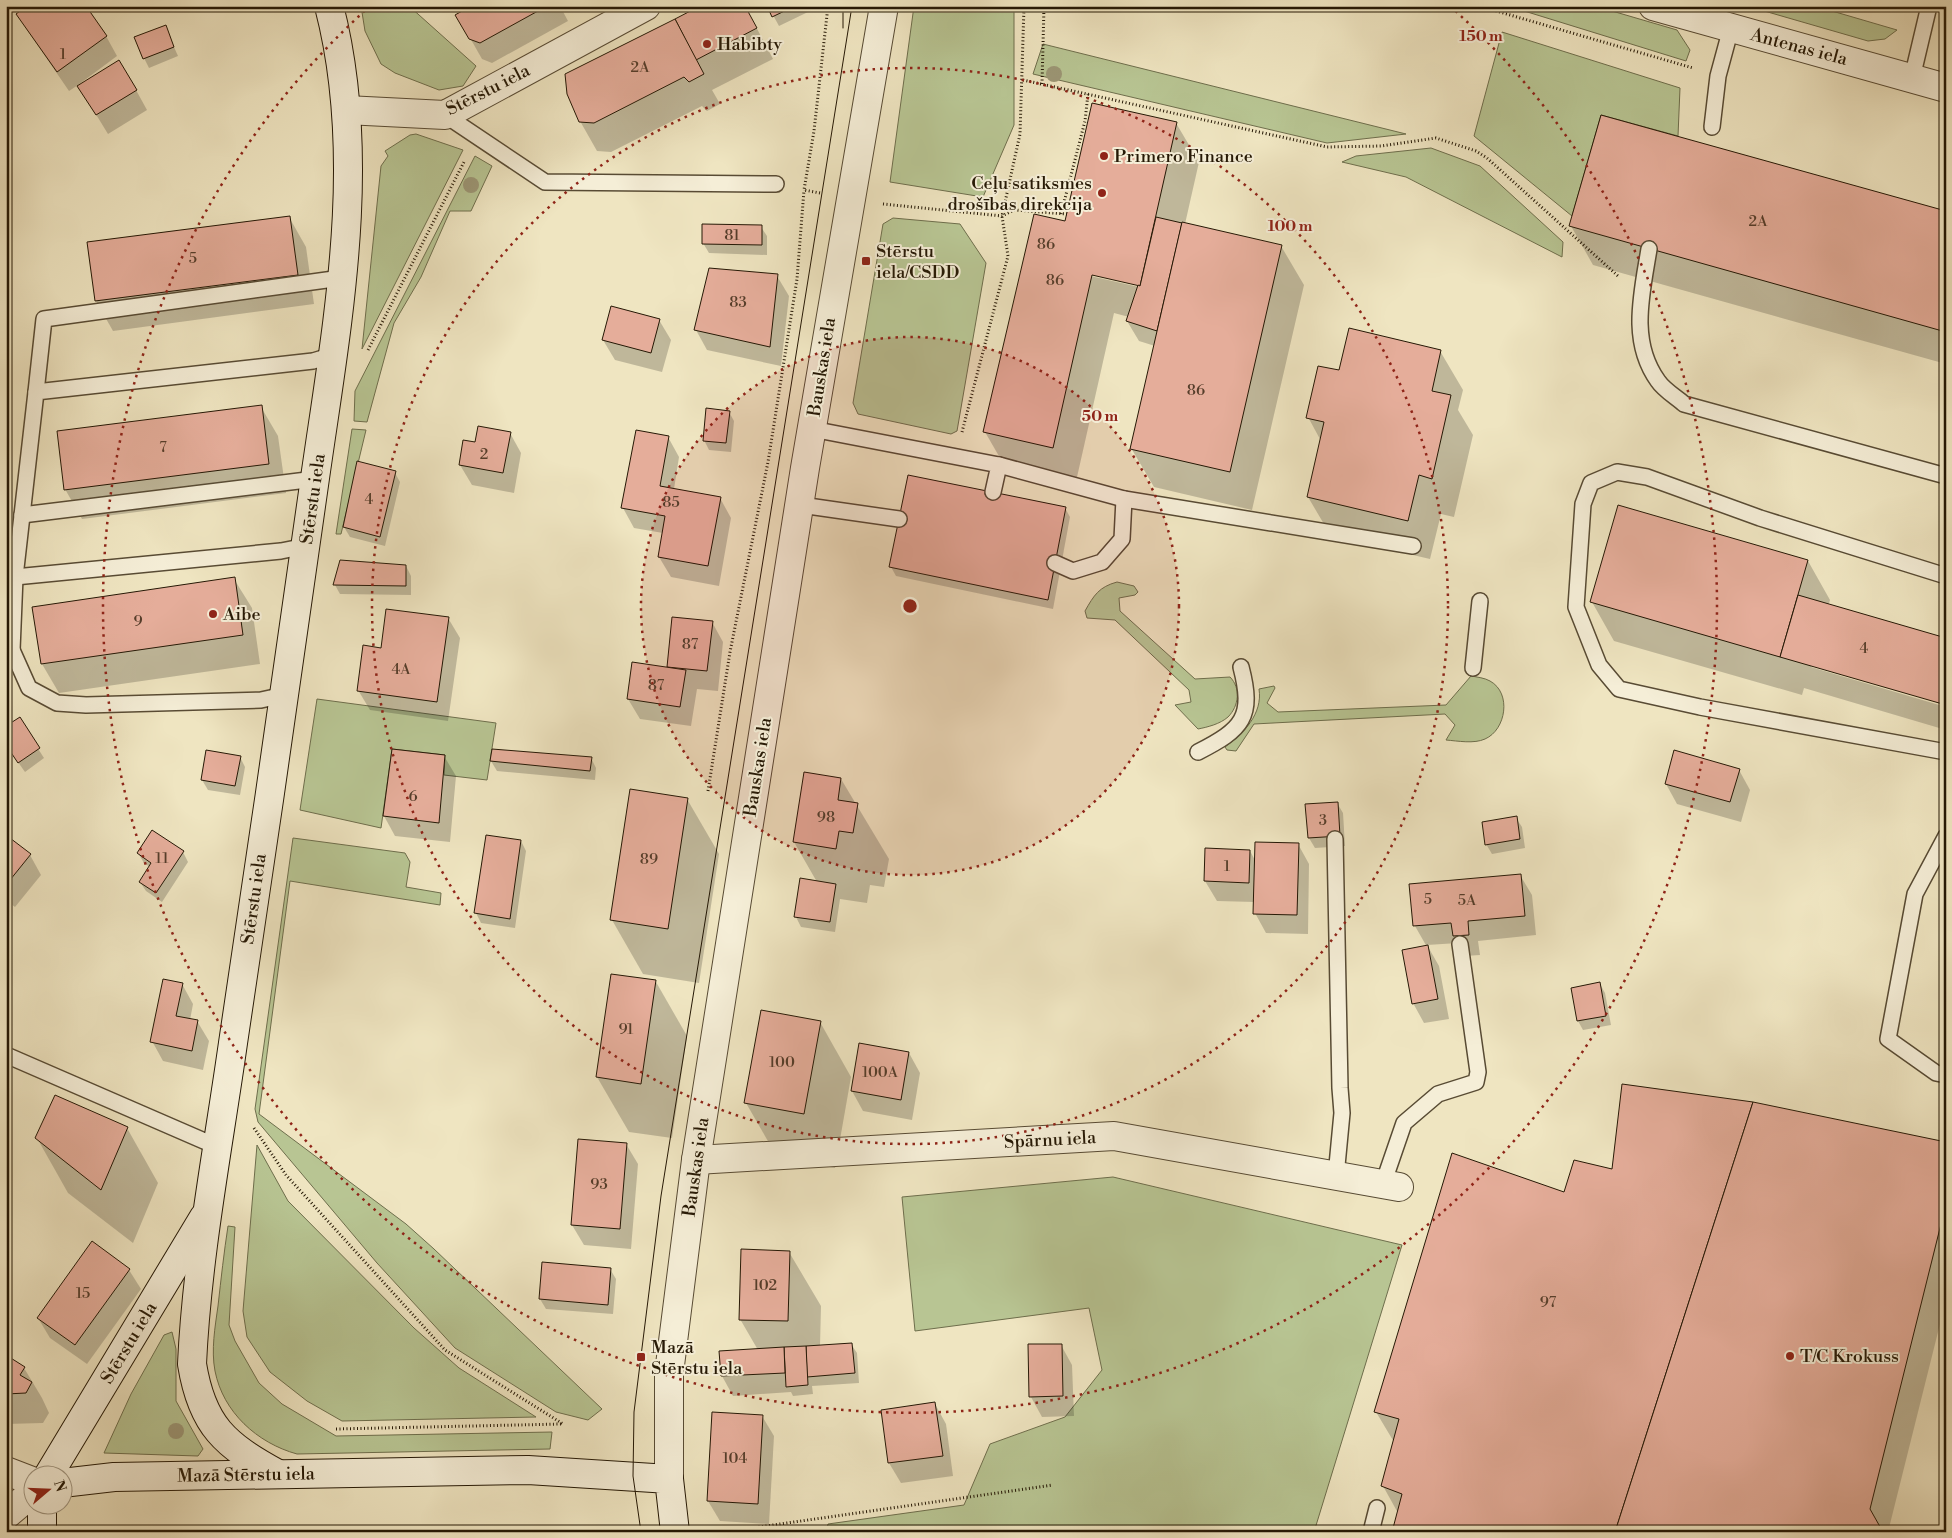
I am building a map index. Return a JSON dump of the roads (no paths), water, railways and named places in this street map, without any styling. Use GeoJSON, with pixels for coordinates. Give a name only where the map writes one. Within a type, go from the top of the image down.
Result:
{"type":"FeatureCollection","features":[{"type":"Feature","properties":{"kind":"street"},"geometry":{"type":"LineString","coordinates":[[329,6],[336,36],[346,110]]}},
{"type":"Feature","properties":{"kind":"street","name":"Stērstu iela"},"geometry":{"type":"LineString","coordinates":[[278,1474],[243,1456],[216,1431],[196,1388],[192,1364],[193,1343],[209,1210],[333,356],[346,200],[346,110],[445,115],[646,6]]}},
{"type":"Feature","properties":{"kind":"street","name":"Bauskas iela"},"geometry":{"type":"LineString","coordinates":[[675,1532],[668,1479],[669,1373],[696,1160],[726,958],[812,429],[884,6]]}},
{"type":"Feature","properties":{"kind":"street","name":"Antenas iela"},"geometry":{"type":"LineString","coordinates":[[1653,6],[1946,88]]}},
{"type":"Feature","properties":{"kind":"street","name":"Spārnu iela"},"geometry":{"type":"LineString","coordinates":[[696,1160],[1114,1136],[1391,1186]]}},
{"type":"Feature","properties":{"kind":"street","name":"Stērstu iela"},"geometry":{"type":"LineString","coordinates":[[54,1466],[209,1210]]}},
{"type":"Feature","properties":{"kind":"street","name":"Mazā Stērstu iela"},"geometry":{"type":"LineString","coordinates":[[72,1482],[114,1478],[528,1470],[668,1479]]}},
{"type":"Feature","properties":{"kind":"street"},"geometry":{"type":"LineString","coordinates":[[6,1471],[22,1477]]}},
{"type":"Feature","properties":{"kind":"street"},"geometry":{"type":"LineString","coordinates":[[6,1515],[22,1501]]}},
{"type":"Feature","properties":{"kind":"street"},"geometry":{"type":"LineString","coordinates":[[42,1516],[42,1532]]}},
{"type":"Feature","properties":{"kind":"lane"},"geometry":{"type":"LineString","coordinates":[[1912,78],[1929,6]]}},
{"type":"Feature","properties":{"kind":"lane"},"geometry":{"type":"LineString","coordinates":[[1712,127],[1718,76],[1731,28]]}},
{"type":"Feature","properties":{"kind":"lane"},"geometry":{"type":"LineString","coordinates":[[445,115],[545,182],[776,184]]}},
{"type":"Feature","properties":{"kind":"lane"},"geometry":{"type":"LineString","coordinates":[[1649,249],[1638,324],[1643,353],[1658,381],[1684,404],[1946,476]]}},
{"type":"Feature","properties":{"kind":"lane"},"geometry":{"type":"LineString","coordinates":[[284,695],[261,700],[86,705],[57,702],[29,688],[9,647],[14,578],[44,319],[341,278]]}},
{"type":"Feature","properties":{"kind":"lane"},"geometry":{"type":"LineString","coordinates":[[36,392],[312,361],[333,356]]}},
{"type":"Feature","properties":{"kind":"lane"},"geometry":{"type":"LineString","coordinates":[[812,429],[999,465],[1124,499],[1413,546]]}},
{"type":"Feature","properties":{"kind":"lane"},"geometry":{"type":"LineString","coordinates":[[993,492],[999,465]]}},
{"type":"Feature","properties":{"kind":"lane"},"geometry":{"type":"LineString","coordinates":[[1946,576],[1760,518],[1647,476],[1617,472],[1591,482],[1583,504],[1576,607],[1599,665],[1619,689],[1700,707],[1946,752]]}},
{"type":"Feature","properties":{"kind":"lane"},"geometry":{"type":"LineString","coordinates":[[22,514],[315,479]]}},
{"type":"Feature","properties":{"kind":"lane"},"geometry":{"type":"LineString","coordinates":[[1055,563],[1073,571],[1102,562],[1122,539],[1124,499]]}},
{"type":"Feature","properties":{"kind":"lane"},"geometry":{"type":"LineString","coordinates":[[801,505],[899,519]]}},
{"type":"Feature","properties":{"kind":"lane"},"geometry":{"type":"LineString","coordinates":[[14,578],[281,551],[306,546]]}},
{"type":"Feature","properties":{"kind":"lane"},"geometry":{"type":"LineString","coordinates":[[1473,668],[1480,601]]}},
{"type":"Feature","properties":{"kind":"lane"},"geometry":{"type":"LineString","coordinates":[[1198,752],[1222,740],[1242,720],[1248,692],[1241,667]]}},
{"type":"Feature","properties":{"kind":"lane"},"geometry":{"type":"LineString","coordinates":[[1946,836],[1915,894],[1888,1039],[1936,1073],[1946,1075]]}},
{"type":"Feature","properties":{"kind":"lane"},"geometry":{"type":"LineString","coordinates":[[1335,839],[1342,1113],[1336,1176]]}},
{"type":"Feature","properties":{"kind":"lane"},"geometry":{"type":"LineString","coordinates":[[1391,1186],[1404,1123],[1438,1094],[1476,1082],[1478,1072],[1460,944]]}},
{"type":"Feature","properties":{"kind":"lane"},"geometry":{"type":"LineString","coordinates":[[6,1055],[218,1147]]}},
{"type":"Feature","properties":{"kind":"lane"},"geometry":{"type":"LineString","coordinates":[[1371,1532],[1377,1508]]}},
{"type":"Feature","properties":{"kind":"tram line"},"geometry":{"type":"LineString","coordinates":[[843,6],[843,28]]}},
{"type":"Feature","properties":{"kind":"tram line"},"geometry":{"type":"LineString","coordinates":[[641,1532],[633,1476],[634,1412],[661,1196],[852,6]]}},
{"type":"Feature","properties":{"kind":"place","name":"Habibty"},"geometry":{"type":"Point","coordinates":[707,44]}},
{"type":"Feature","properties":{"kind":"place","name":"Primero Finance"},"geometry":{"type":"Point","coordinates":[1104,156]}},
{"type":"Feature","properties":{"kind":"place","name":"Ceļu satiksmes drošības direkcija"},"geometry":{"type":"Point","coordinates":[1102,193]}},
{"type":"Feature","properties":{"kind":"place","name":"Stērstu iela/CSDD"},"geometry":{"type":"Point","coordinates":[866,261]}},
{"type":"Feature","properties":{"kind":"place","name":"Aibe"},"geometry":{"type":"Point","coordinates":[213,614]}},
{"type":"Feature","properties":{"kind":"place","name":"T/C Krokuss"},"geometry":{"type":"Point","coordinates":[1790,1356]}},
{"type":"Feature","properties":{"kind":"place","name":"Mazā Stērstu iela"},"geometry":{"type":"Point","coordinates":[641,1357]}}]}
